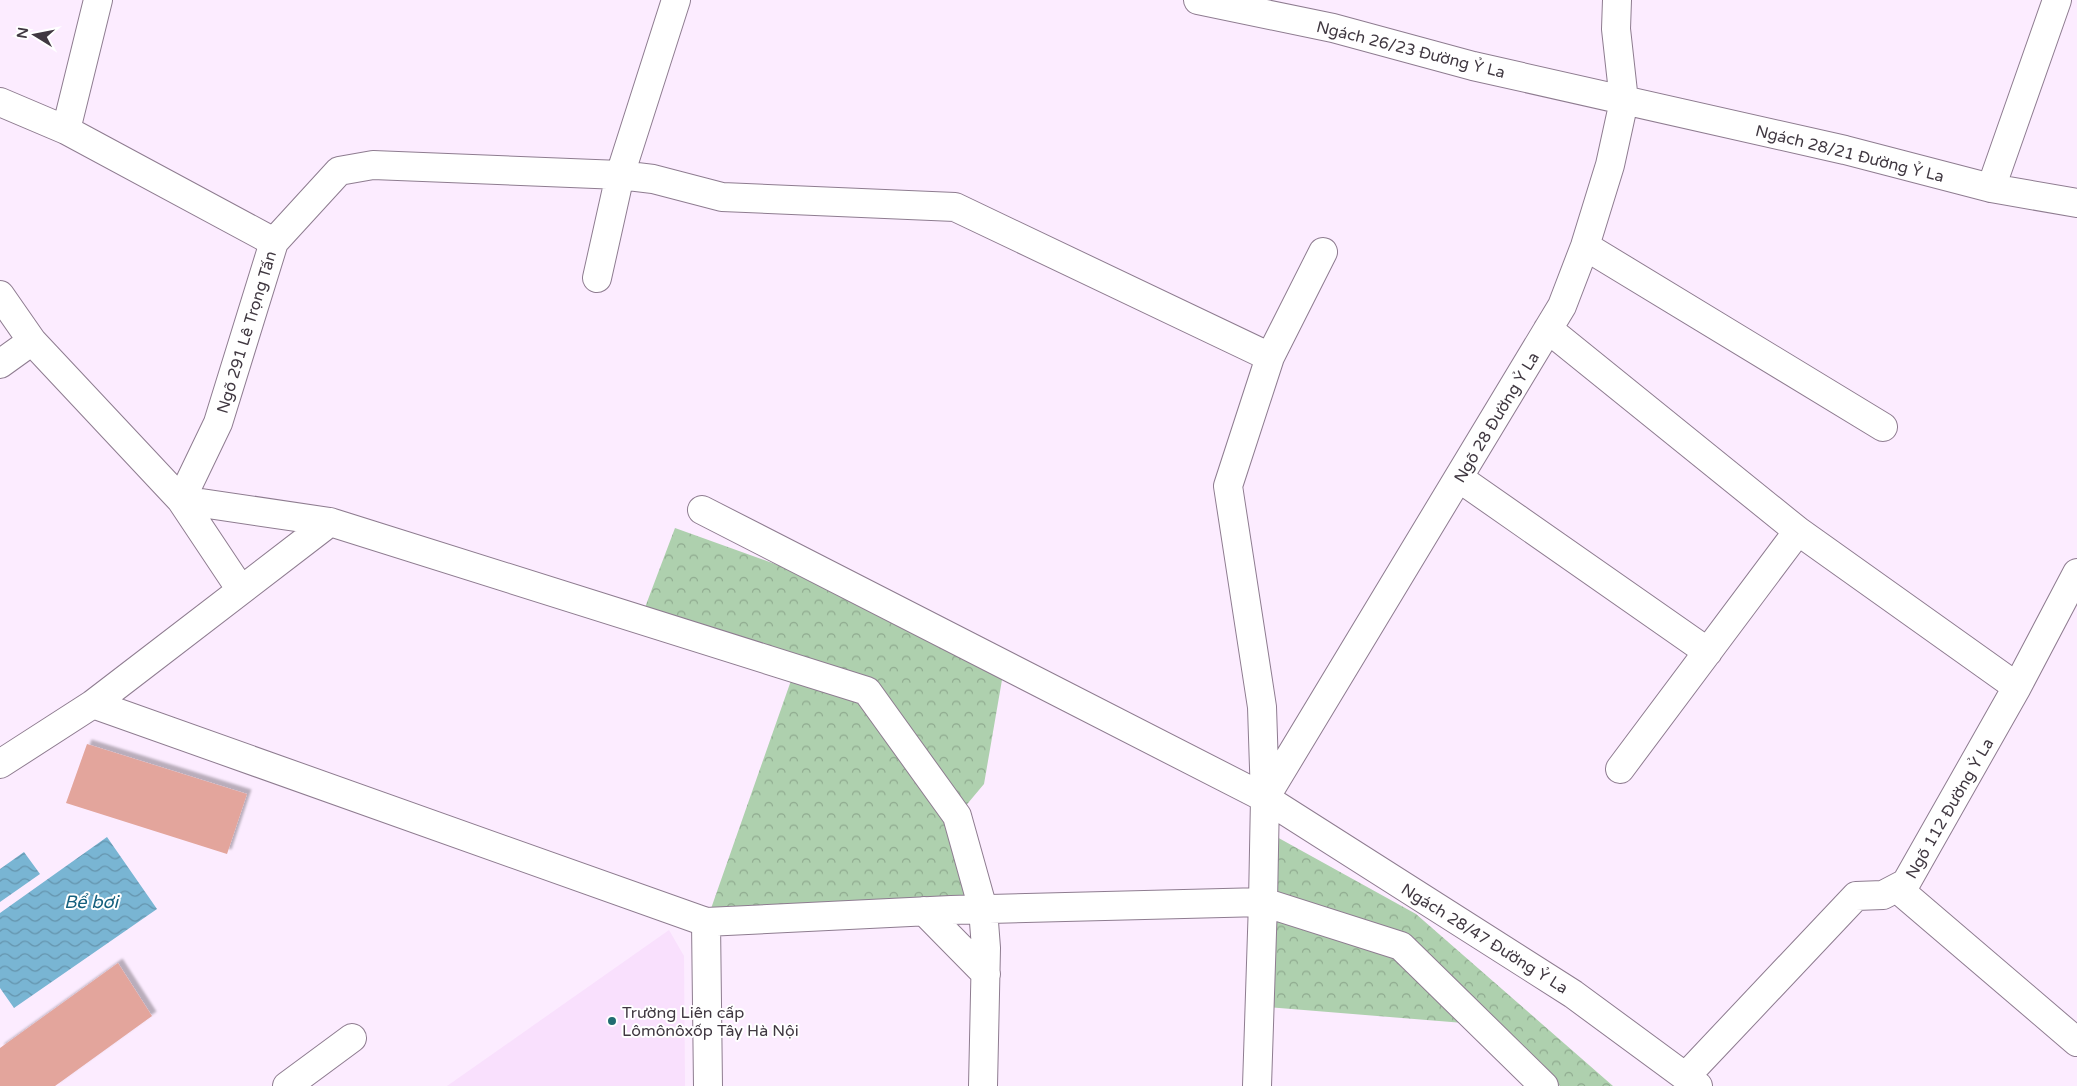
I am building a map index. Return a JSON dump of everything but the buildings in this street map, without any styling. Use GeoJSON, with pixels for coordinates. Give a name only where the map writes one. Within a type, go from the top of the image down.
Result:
{"type":"FeatureCollection","features":[{"type":"Feature","properties":{"kind":"street"},"geometry":{"type":"LineString","coordinates":[[66,130],[98,0]]}},
{"type":"Feature","properties":{"kind":"street"},"geometry":{"type":"LineString","coordinates":[[597,278],[620,175],[676,0]]}},
{"type":"Feature","properties":{"kind":"street","name":"Ngách 26/23 Đường Ỷ La"},"geometry":{"type":"LineString","coordinates":[[1198,0],[1333,28],[1474,66],[1624,101]]}},
{"type":"Feature","properties":{"kind":"street","name":"Ngõ 28 Đường Ỷ La"},"geometry":{"type":"LineString","coordinates":[[1266,798],[1562,306],[1585,246],[1610,165],[1624,101],[1616,29],[1617,0]]}},
{"type":"Feature","properties":{"kind":"street"},"geometry":{"type":"LineString","coordinates":[[1991,188],[2057,0]]}},
{"type":"Feature","properties":{"kind":"street","name":"Ngách 28/21 Đường Ỷ La"},"geometry":{"type":"LineString","coordinates":[[1624,101],[1845,150],[1991,188],[2077,203]]}},
{"type":"Feature","properties":{"kind":"street","name":"Ngõ 291 Lê Trọng Tấn"},"geometry":{"type":"LineString","coordinates":[[0,102],[66,130],[274,242],[218,423],[181,500]]}},
{"type":"Feature","properties":{"kind":"street"},"geometry":{"type":"LineString","coordinates":[[274,242],[339,171],[373,165],[620,175],[653,179],[722,197],[955,207],[1270,357]]}},
{"type":"Feature","properties":{"kind":"street"},"geometry":{"type":"LineString","coordinates":[[1585,246],[1883,427]]}},
{"type":"Feature","properties":{"kind":"street"},"geometry":{"type":"LineString","coordinates":[[1257,1086],[1266,798],[1262,707],[1228,486],[1270,357],[1323,252]]}},
{"type":"Feature","properties":{"kind":"street"},"geometry":{"type":"LineString","coordinates":[[0,295],[32,341],[181,500],[241,590]]}},
{"type":"Feature","properties":{"kind":"street"},"geometry":{"type":"LineString","coordinates":[[1548,329],[1798,532],[2018,687]]}},
{"type":"Feature","properties":{"kind":"street"},"geometry":{"type":"LineString","coordinates":[[0,364],[32,341]]}},
{"type":"Feature","properties":{"kind":"street"},"geometry":{"type":"LineString","coordinates":[[1459,478],[1708,652]]}},
{"type":"Feature","properties":{"kind":"street"},"geometry":{"type":"LineString","coordinates":[[181,500],[330,522],[867,691],[957,816],[983,909],[986,974],[983,1086]]}},
{"type":"Feature","properties":{"kind":"street","name":"Ngách 28/47 Đường Ỷ La"},"geometry":{"type":"LineString","coordinates":[[702,510],[1266,798],[1573,994],[1692,1081]]}},
{"type":"Feature","properties":{"kind":"street"},"geometry":{"type":"LineString","coordinates":[[0,764],[93,704],[330,522]]}},
{"type":"Feature","properties":{"kind":"street"},"geometry":{"type":"LineString","coordinates":[[1620,769],[1798,532]]}},
{"type":"Feature","properties":{"kind":"street","name":"Ngõ 112 Đường Ỷ La"},"geometry":{"type":"LineString","coordinates":[[1692,1081],[1856,896],[1883,895],[1898,889],[1906,883],[2018,687],[2077,573]]}},
{"type":"Feature","properties":{"kind":"street"},"geometry":{"type":"LineString","coordinates":[[93,704],[706,922],[924,911],[1263,902],[1401,946],[1535,1082]]}},
{"type":"Feature","properties":{"kind":"street"},"geometry":{"type":"LineString","coordinates":[[1898,889],[2077,1042]]}},
{"type":"Feature","properties":{"kind":"street"},"geometry":{"type":"LineString","coordinates":[[924,911],[986,974]]}},
{"type":"Feature","properties":{"kind":"street"},"geometry":{"type":"LineString","coordinates":[[706,922],[708,1086]]}},
{"type":"Feature","properties":{"kind":"street"},"geometry":{"type":"LineString","coordinates":[[287,1086],[352,1038]]}},
{"type":"Feature","properties":{"kind":"shaded area","name":"Trường Liên cấp Lômônôxốp Tây Hà Nội"},"geometry":{"type":"Polygon","coordinates":[[[669,930],[684,956],[685,1086],[447,1086],[669,930]]]}},
{"type":"Feature","properties":{"kind":"green space"},"geometry":{"type":"Polygon","coordinates":[[[675,528],[903,610],[1003,674],[984,784],[958,815],[868,689],[641,618],[675,528]]]}},
{"type":"Feature","properties":{"kind":"green space"},"geometry":{"type":"Polygon","coordinates":[[[794,672],[864,694],[954,818],[979,907],[707,920],[794,672]]]}},
{"type":"Feature","properties":{"kind":"green space"},"geometry":{"type":"Polygon","coordinates":[[[1275,836],[1416,914],[1613,1086],[1560,1086],[1542,1066],[1401,946],[1273,896],[1275,836]]]}},
{"type":"Feature","properties":{"kind":"green space"},"geometry":{"type":"Polygon","coordinates":[[[1267,907],[1398,949],[1476,1024],[1266,1007],[1267,907]]]}},
{"type":"Feature","properties":{"kind":"water","name":"Bể bơi"},"geometry":{"type":"Polygon","coordinates":[[[107,837],[157,909],[14,1008],[0,988],[0,913],[107,837]]]}},
{"type":"Feature","properties":{"kind":"water"},"geometry":{"type":"Polygon","coordinates":[[[24,852],[40,874],[0,902],[0,869],[24,852]]]}},
{"type":"Feature","properties":{"kind":"place","name":"Trường Liên cấp Lômônôxốp Tây Hà Nội"},"geometry":{"type":"Point","coordinates":[612,1021]}}]}
